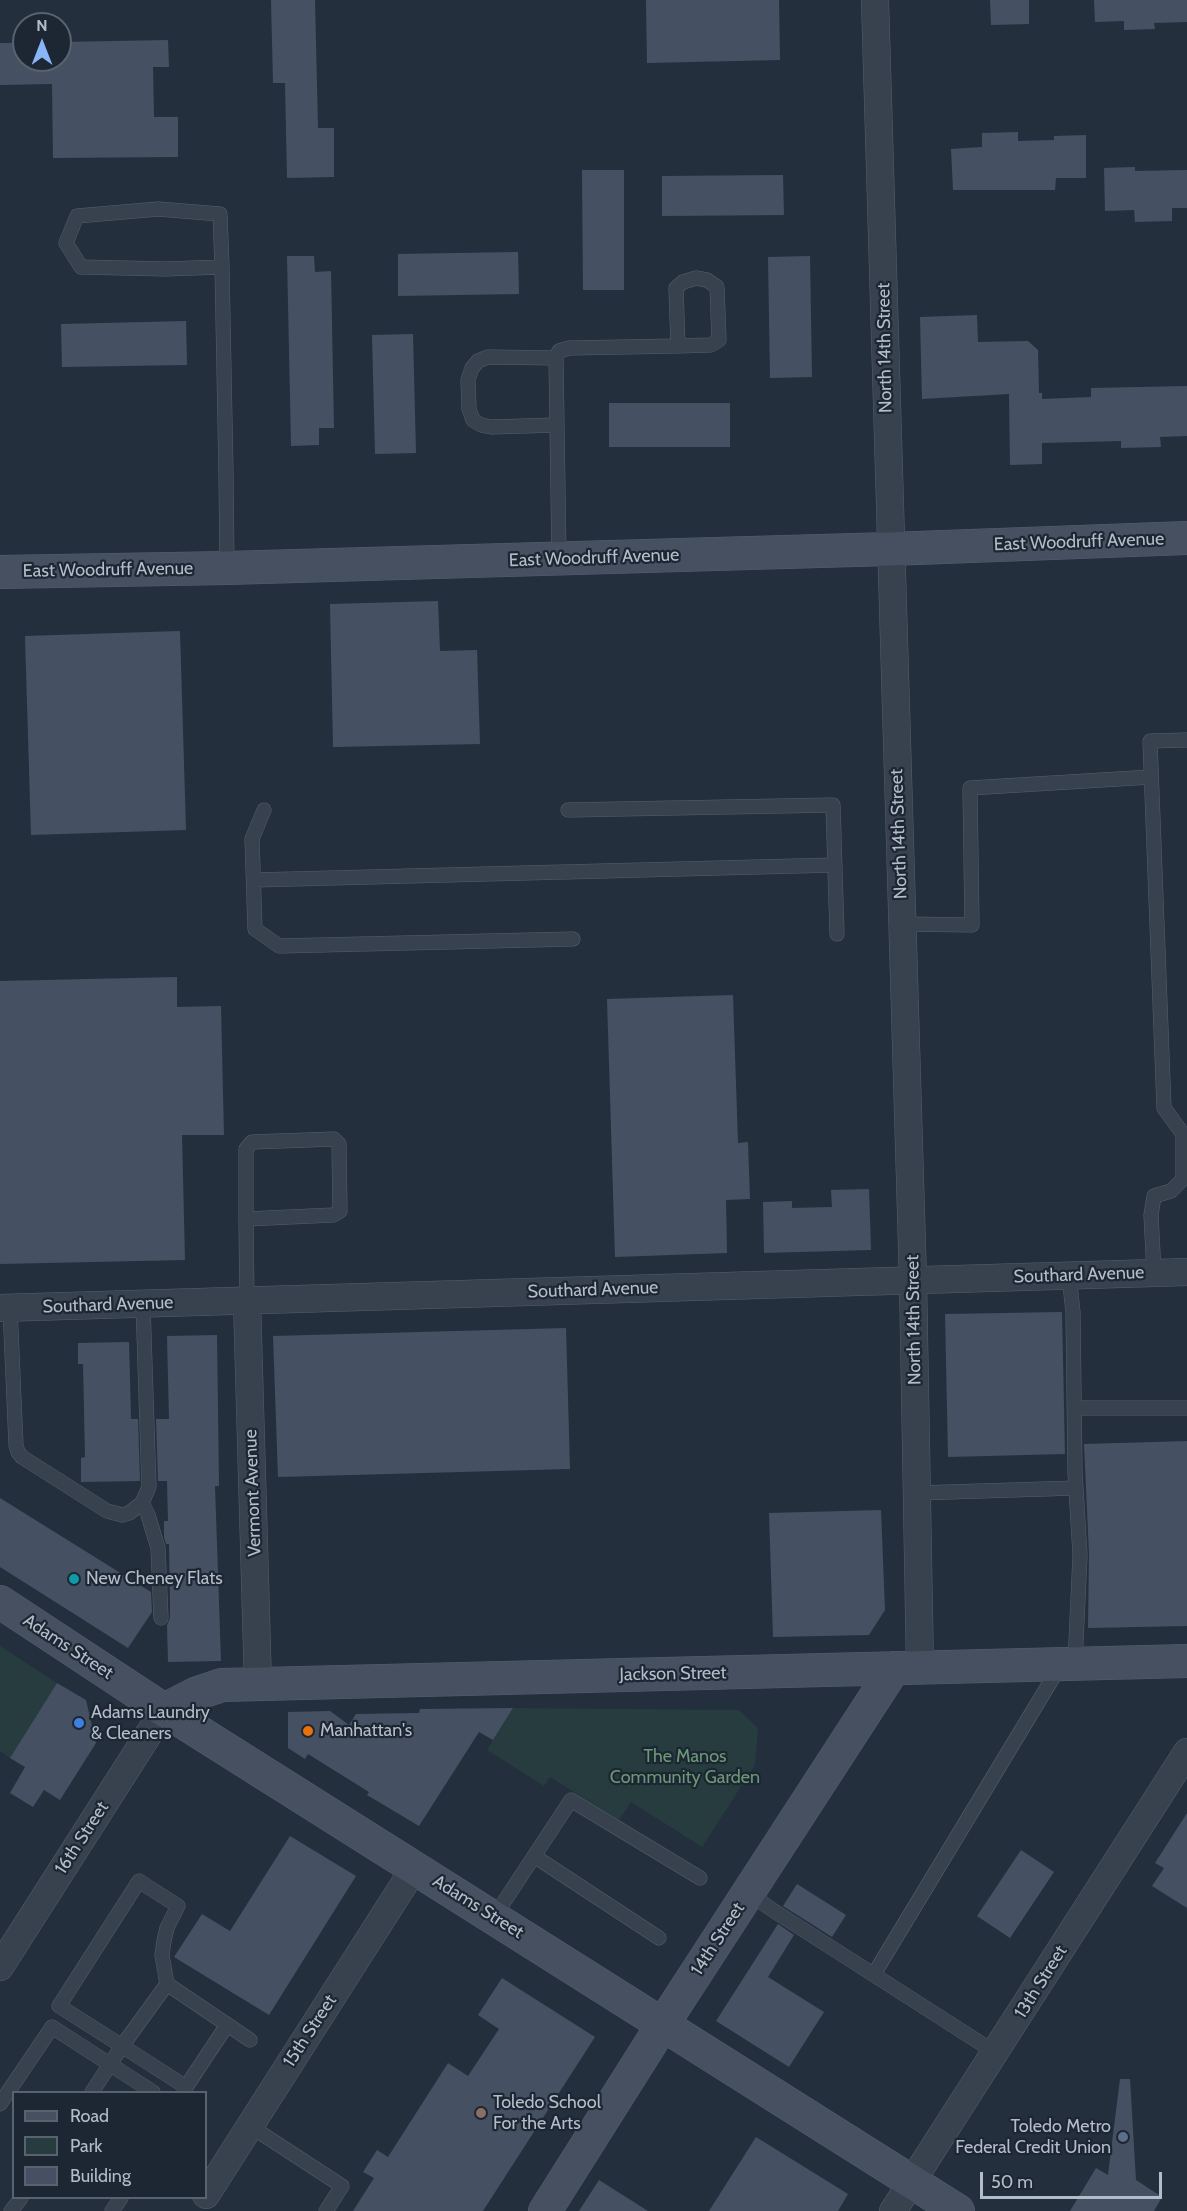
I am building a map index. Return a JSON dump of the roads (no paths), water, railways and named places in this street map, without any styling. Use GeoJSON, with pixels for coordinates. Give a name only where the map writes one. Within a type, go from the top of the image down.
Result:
{"type":"FeatureCollection","features":[{"type":"Feature","properties":{"kind":"street","name":"North 14th Street"},"geometry":{"type":"LineString","coordinates":[[875,0],[913,1280],[917,1493],[907,1668]]}},
{"type":"Feature","properties":{"kind":"street","name":"East Woodruff Avenue"},"geometry":{"type":"LineString","coordinates":[[0,572],[227,568],[1187,538]]}},
{"type":"Feature","properties":{"kind":"street","name":"Southard Avenue"},"geometry":{"type":"LineString","coordinates":[[5,1308],[1187,1272]]}},
{"type":"Feature","properties":{"kind":"street","name":"Vermont Avenue"},"geometry":{"type":"LineString","coordinates":[[247,1301],[258,1685]]}},
{"type":"Feature","properties":{"kind":"street","name":"Adams Street"},"geometry":{"type":"LineString","coordinates":[[0,1602],[164,1710],[958,2211]]}},
{"type":"Feature","properties":{"kind":"street","name":"Jackson Street"},"geometry":{"type":"LineString","coordinates":[[164,1710],[195,1694],[222,1685],[1187,1661]]}},
{"type":"Feature","properties":{"kind":"street","name":"14th Street"},"geometry":{"type":"LineString","coordinates":[[545,2211],[748,1892],[907,1668]]}},
{"type":"Feature","properties":{"kind":"street","name":"16th Street"},"geometry":{"type":"LineString","coordinates":[[0,1967],[164,1710]]}},
{"type":"Feature","properties":{"kind":"street","name":"13th Street"},"geometry":{"type":"LineString","coordinates":[[893,2211],[1187,1752]]}},
{"type":"Feature","properties":{"kind":"street","name":"15th Street"},"geometry":{"type":"LineString","coordinates":[[207,2193],[415,1867]]}},
{"type":"Feature","properties":{"kind":"lane"},"geometry":{"type":"LineString","coordinates":[[222,267],[81,267],[66,243],[77,216],[158,209],[220,214],[222,267],[227,568]]}},
{"type":"Feature","properties":{"kind":"lane"},"geometry":{"type":"LineString","coordinates":[[560,558],[556,358],[559,351],[569,348],[678,346],[711,345],[719,340],[717,287],[707,280],[696,278],[683,282],[676,288],[678,346]]}},
{"type":"Feature","properties":{"kind":"lane"},"geometry":{"type":"LineString","coordinates":[[556,358],[488,357],[478,361],[472,368],[468,380],[469,410],[473,420],[481,425],[491,427],[557,425]]}},
{"type":"Feature","properties":{"kind":"lane"},"geometry":{"type":"LineString","coordinates":[[1154,1273],[1151,1215],[1154,1196],[1172,1191],[1183,1179],[1183,1134],[1164,1108],[1150,741],[1187,740]]}},
{"type":"Feature","properties":{"kind":"lane"},"geometry":{"type":"LineString","coordinates":[[902,924],[972,925],[970,788],[1151,777]]}},
{"type":"Feature","properties":{"kind":"lane"},"geometry":{"type":"LineString","coordinates":[[568,810],[833,805],[837,934]]}},
{"type":"Feature","properties":{"kind":"lane"},"geometry":{"type":"LineString","coordinates":[[264,810],[252,839],[255,929],[279,946],[573,939]]}},
{"type":"Feature","properties":{"kind":"lane"},"geometry":{"type":"LineString","coordinates":[[254,880],[835,865]]}},
{"type":"Feature","properties":{"kind":"lane"},"geometry":{"type":"LineString","coordinates":[[246,1219],[333,1215],[340,1211],[339,1144],[334,1139],[252,1142],[246,1149],[246,1219],[247,1301]]}},
{"type":"Feature","properties":{"kind":"lane"},"geometry":{"type":"LineString","coordinates":[[874,1974],[1068,1664],[1080,1555],[1076,1488],[1073,1311],[1069,1276]]}},
{"type":"Feature","properties":{"kind":"lane"},"geometry":{"type":"LineString","coordinates":[[5,1308],[18,1452],[22,1457],[112,1513],[129,1513],[142,1503],[148,1487],[143,1304]]}},
{"type":"Feature","properties":{"kind":"lane"},"geometry":{"type":"LineString","coordinates":[[1074,1408],[1187,1408]]}},
{"type":"Feature","properties":{"kind":"lane"},"geometry":{"type":"LineString","coordinates":[[917,1493],[1076,1488]]}},
{"type":"Feature","properties":{"kind":"lane"},"geometry":{"type":"LineString","coordinates":[[142,1503],[158,1548],[161,1618]]}},
{"type":"Feature","properties":{"kind":"lane"},"geometry":{"type":"LineString","coordinates":[[494,1917],[571,1800],[700,1878]]}},
{"type":"Feature","properties":{"kind":"lane"},"geometry":{"type":"LineString","coordinates":[[534,1856],[659,1938]]}},
{"type":"Feature","properties":{"kind":"lane"},"geometry":{"type":"LineString","coordinates":[[93,2091],[122,2046],[167,1984],[162,1955],[167,1928],[178,1906],[139,1881],[59,2006],[122,2046],[186,2087],[227,2025]]}},
{"type":"Feature","properties":{"kind":"lane"},"geometry":{"type":"LineString","coordinates":[[748,1892],[996,2053]]}},
{"type":"Feature","properties":{"kind":"lane"},"geometry":{"type":"LineString","coordinates":[[167,1984],[250,2040]]}},
{"type":"Feature","properties":{"kind":"lane"},"geometry":{"type":"LineString","coordinates":[[0,2104],[52,2027],[151,2091]]}},
{"type":"Feature","properties":{"kind":"lane"},"geometry":{"type":"LineString","coordinates":[[250,2126],[342,2186],[326,2211]]}},
{"type":"Feature","properties":{"kind":"lane"},"geometry":{"type":"LineString","coordinates":[[11,2211],[20,2199]]}},
{"type":"Feature","properties":{"kind":"place","name":"New Cheney Flats"},"geometry":{"type":"Point","coordinates":[74,1579]}},
{"type":"Feature","properties":{"kind":"place","name":"Adams Laundry & Cleaners"},"geometry":{"type":"Point","coordinates":[79,1723]}},
{"type":"Feature","properties":{"kind":"place","name":"Manhattan's"},"geometry":{"type":"Point","coordinates":[308,1731]}},
{"type":"Feature","properties":{"kind":"place","name":"Toledo School For the Arts"},"geometry":{"type":"Point","coordinates":[481,2113]}},
{"type":"Feature","properties":{"kind":"place","name":"Toledo Metro Federal Credit Union"},"geometry":{"type":"Point","coordinates":[1123,2137]}},
{"type":"Feature","properties":{"kind":"park label","name":"The Manos Community Garden"},"geometry":{"type":"Point","coordinates":[685,1767]}}]}
